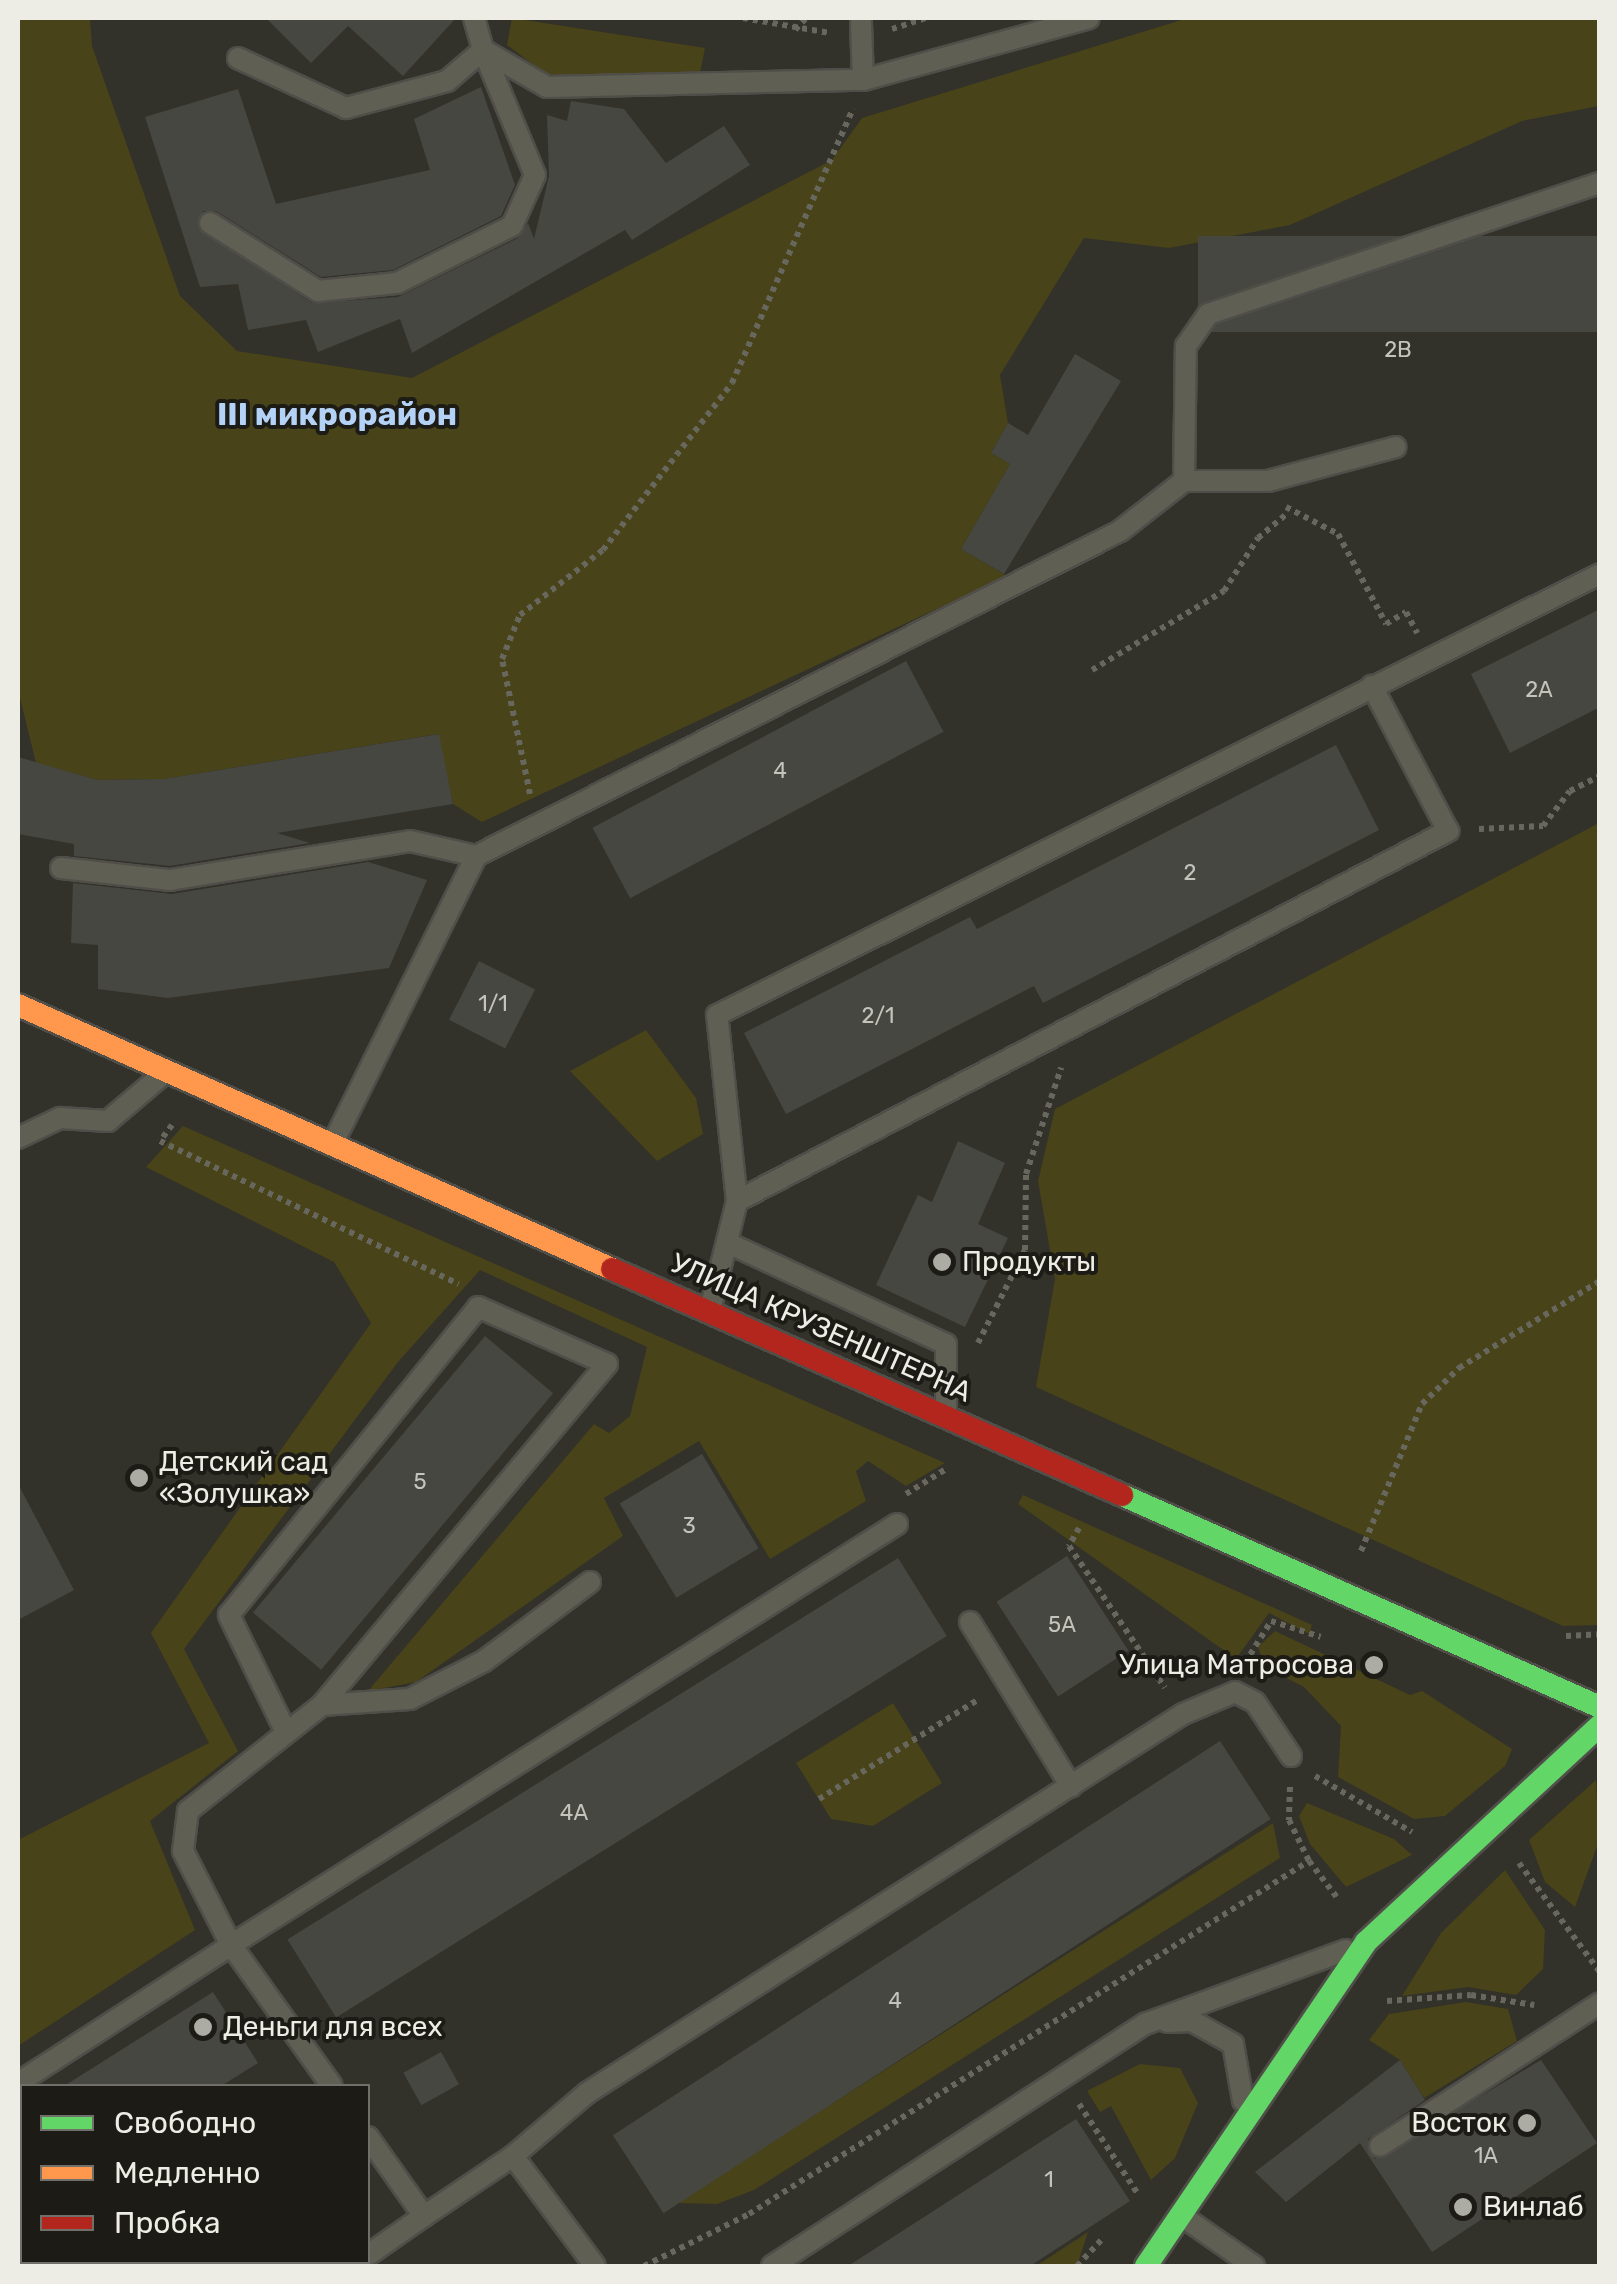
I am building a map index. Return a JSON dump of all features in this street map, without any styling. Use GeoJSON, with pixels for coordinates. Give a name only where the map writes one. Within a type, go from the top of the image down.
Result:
{"type":"FeatureCollection","features":[{"type":"Feature","properties":{"kind":"street","name":"УЛИЦА КРУЗЕНШТЕРНА"},"geometry":{"type":"LineString","coordinates":[[18,1005],[1600,1707]]}},
{"type":"Feature","properties":{"kind":"street"},"geometry":{"type":"LineString","coordinates":[[1146,2266],[1186,2220],[1366,1942],[1600,1725]]}},
{"type":"Feature","properties":{"kind":"lane"},"geometry":{"type":"LineString","coordinates":[[210,223],[318,292],[397,282],[512,226],[535,175],[483,50],[474,18]]}},
{"type":"Feature","properties":{"kind":"lane"},"geometry":{"type":"LineString","coordinates":[[483,50],[547,87],[862,80],[1089,18]]}},
{"type":"Feature","properties":{"kind":"lane"},"geometry":{"type":"LineString","coordinates":[[860,23],[862,80]]}},
{"type":"Feature","properties":{"kind":"lane"},"geometry":{"type":"LineString","coordinates":[[238,58],[346,108],[447,81],[483,50]]}},
{"type":"Feature","properties":{"kind":"lane"},"geometry":{"type":"LineString","coordinates":[[1184,480],[1186,346],[1208,314],[1600,182]]}},
{"type":"Feature","properties":{"kind":"lane"},"geometry":{"type":"LineString","coordinates":[[332,1144],[476,856],[1120,531],[1184,480],[1268,481],[1396,446]]}},
{"type":"Feature","properties":{"kind":"lane"},"geometry":{"type":"LineString","coordinates":[[710,1312],[737,1201],[717,1015],[1600,574]]}},
{"type":"Feature","properties":{"kind":"lane"},"geometry":{"type":"LineString","coordinates":[[737,1201],[1448,832],[1372,686]]}},
{"type":"Feature","properties":{"kind":"lane"},"geometry":{"type":"LineString","coordinates":[[61,868],[170,880],[410,841],[476,856]]}},
{"type":"Feature","properties":{"kind":"lane"},"geometry":{"type":"LineString","coordinates":[[18,1138],[60,1118],[108,1121],[166,1071]]}},
{"type":"Feature","properties":{"kind":"lane"},"geometry":{"type":"LineString","coordinates":[[728,1244],[946,1344],[953,1370],[946,1417]]}},
{"type":"Feature","properties":{"kind":"lane"},"geometry":{"type":"LineString","coordinates":[[284,1728],[229,1615],[478,1307],[607,1364],[322,1705],[284,1728],[188,1811],[183,1851],[230,1945],[331,2084]]}},
{"type":"Feature","properties":{"kind":"lane"},"geometry":{"type":"LineString","coordinates":[[18,2083],[897,1524]]}},
{"type":"Feature","properties":{"kind":"lane"},"geometry":{"type":"LineString","coordinates":[[322,1705],[410,1698],[484,1662],[590,1582]]}},
{"type":"Feature","properties":{"kind":"lane"},"geometry":{"type":"LineString","coordinates":[[970,1622],[1071,1786]]}},
{"type":"Feature","properties":{"kind":"lane"},"geometry":{"type":"LineString","coordinates":[[370,2254],[513,2156],[587,2093],[1183,1714],[1235,1692],[1255,1702],[1291,1756]]}},
{"type":"Feature","properties":{"kind":"lane"},"geometry":{"type":"LineString","coordinates":[[772,2266],[1145,2024],[1366,1942]]}},
{"type":"Feature","properties":{"kind":"lane"},"geometry":{"type":"LineString","coordinates":[[1380,2146],[1600,2003]]}},
{"type":"Feature","properties":{"kind":"lane"},"geometry":{"type":"LineString","coordinates":[[1145,2024],[1192,2021],[1233,2044],[1245,2094],[1230,2151]]}},
{"type":"Feature","properties":{"kind":"lane"},"geometry":{"type":"LineString","coordinates":[[370,2140],[424,2216]]}},
{"type":"Feature","properties":{"kind":"lane"},"geometry":{"type":"LineString","coordinates":[[513,2156],[595,2266]]}},
{"type":"Feature","properties":{"kind":"lane"},"geometry":{"type":"LineString","coordinates":[[1186,2220],[1254,2266]]}},
{"type":"Feature","properties":{"kind":"path"},"geometry":{"type":"LineString","coordinates":[[794,30],[806,18]]}},
{"type":"Feature","properties":{"kind":"path"},"geometry":{"type":"LineString","coordinates":[[542,822],[502,660],[520,615],[604,550],[732,383],[862,80]]}},
{"type":"Feature","properties":{"kind":"path"},"geometry":{"type":"LineString","coordinates":[[1268,481],[1289,512],[1338,534],[1386,624],[1406,612]]}},
{"type":"Feature","properties":{"kind":"path"},"geometry":{"type":"LineString","coordinates":[[1092,670],[1224,590],[1258,538],[1289,512]]}},
{"type":"Feature","properties":{"kind":"path"},"geometry":{"type":"LineString","coordinates":[[1448,832],[1543,826],[1570,791],[1600,776]]}},
{"type":"Feature","properties":{"kind":"path"},"geometry":{"type":"LineString","coordinates":[[953,1370],[980,1340],[1025,1250],[1026,1174],[1075,1026]]}},
{"type":"Feature","properties":{"kind":"path"},"geometry":{"type":"LineString","coordinates":[[181,1115],[160,1141],[470,1289]]}},
{"type":"Feature","properties":{"kind":"path"},"geometry":{"type":"LineString","coordinates":[[1361,1552],[1422,1404],[1459,1368],[1600,1281]]}},
{"type":"Feature","properties":{"kind":"path"},"geometry":{"type":"LineString","coordinates":[[897,1524],[895,1500],[964,1458]]}},
{"type":"Feature","properties":{"kind":"path"},"geometry":{"type":"LineString","coordinates":[[1069,1546],[1183,1714]]}},
{"type":"Feature","properties":{"kind":"path"},"geometry":{"type":"LineString","coordinates":[[1235,1692],[1271,1621],[1318,1642]]}},
{"type":"Feature","properties":{"kind":"path"},"geometry":{"type":"LineString","coordinates":[[818,1799],[965,1708]]}},
{"type":"Feature","properties":{"kind":"path"},"geometry":{"type":"LineString","coordinates":[[1291,1756],[1408,1832],[1430,1833]]}},
{"type":"Feature","properties":{"kind":"path"},"geometry":{"type":"LineString","coordinates":[[1291,1756],[1289,1820],[1308,1861],[1334,1892]]}},
{"type":"Feature","properties":{"kind":"path"},"geometry":{"type":"LineString","coordinates":[[1515,1858],[1600,1972]]}},
{"type":"Feature","properties":{"kind":"path"},"geometry":{"type":"LineString","coordinates":[[644,2266],[749,2214],[1308,1861]]}},
{"type":"Feature","properties":{"kind":"path"},"geometry":{"type":"LineString","coordinates":[[1366,1942],[1388,2006],[1470,1995],[1547,2003]]}},
{"type":"Feature","properties":{"kind":"path"},"geometry":{"type":"LineString","coordinates":[[1062,2078],[1168,2240]]}},
{"type":"Feature","properties":{"kind":"shaded area"},"geometry":{"type":"Polygon","coordinates":[[[18,18],[90,18],[92,46],[180,296],[237,351],[412,378],[832,160],[862,118],[1188,18],[1599,18],[1599,106],[1522,121],[1290,225],[1169,248],[1084,238],[1000,375],[1008,423],[991,453],[1010,464],[961,549],[1007,576],[482,822],[453,804],[438,734],[164,779],[97,780],[36,763],[18,690],[18,18]]]}},
{"type":"Feature","properties":{"kind":"shaded area"},"geometry":{"type":"Polygon","coordinates":[[[512,18],[705,48],[700,73],[547,75],[507,45],[512,18]]]}},
{"type":"Feature","properties":{"kind":"shaded area"},"geometry":{"type":"Polygon","coordinates":[[[1599,823],[1600,1625],[1563,1626],[1036,1387],[1055,1279],[1038,1181],[1055,1109],[1599,823]]]}},
{"type":"Feature","properties":{"kind":"shaded area"},"geometry":{"type":"Polygon","coordinates":[[[646,1030],[696,1098],[703,1134],[657,1161],[570,1071],[646,1030]]]}},
{"type":"Feature","properties":{"kind":"shaded area"},"geometry":{"type":"Polygon","coordinates":[[[183,1126],[945,1463],[906,1486],[868,1461],[856,1471],[866,1501],[770,1559],[699,1441],[604,1498],[623,1536],[416,1682],[368,1691],[594,1424],[609,1433],[630,1416],[647,1347],[480,1270],[398,1362],[184,1649],[238,1751],[150,1821],[195,1930],[18,2046],[18,1840],[209,1743],[151,1633],[371,1323],[334,1262],[146,1167],[183,1126]]]}},
{"type":"Feature","properties":{"kind":"shaded area"},"geometry":{"type":"Polygon","coordinates":[[[1023,1495],[1312,1625],[1309,1634],[1269,1613],[1236,1659],[1018,1504],[1023,1495]]]}},
{"type":"Feature","properties":{"kind":"shaded area"},"geometry":{"type":"Polygon","coordinates":[[[1275,1631],[1410,1695],[1422,1691],[1512,1749],[1505,1766],[1445,1816],[1414,1819],[1338,1777],[1341,1726],[1304,1687],[1265,1667],[1258,1647],[1275,1631]]]}},
{"type":"Feature","properties":{"kind":"shaded area"},"geometry":{"type":"Polygon","coordinates":[[[893,1703],[942,1783],[873,1826],[831,1819],[796,1763],[893,1703]]]}},
{"type":"Feature","properties":{"kind":"shaded area"},"geometry":{"type":"Polygon","coordinates":[[[1596,1780],[1599,1841],[1575,1907],[1545,1882],[1529,1840],[1596,1780]]]}},
{"type":"Feature","properties":{"kind":"shaded area"},"geometry":{"type":"Polygon","coordinates":[[[1307,1803],[1394,1839],[1412,1855],[1346,1887],[1310,1844],[1299,1816],[1307,1803]]]}},
{"type":"Feature","properties":{"kind":"shaded area"},"geometry":{"type":"Polygon","coordinates":[[[1273,1823],[1280,1858],[754,2190],[717,2204],[676,2203],[1273,1823]]]}},
{"type":"Feature","properties":{"kind":"shaded area"},"geometry":{"type":"Polygon","coordinates":[[[1505,1870],[1545,1930],[1543,1969],[1516,1995],[1468,1987],[1402,1996],[1441,1933],[1505,1870]]]}},
{"type":"Feature","properties":{"kind":"shaded area"},"geometry":{"type":"Polygon","coordinates":[[[1466,2002],[1508,2009],[1517,2041],[1424,2098],[1400,2060],[1369,2040],[1389,2014],[1466,2002]]]}},
{"type":"Feature","properties":{"kind":"shaded area"},"geometry":{"type":"Polygon","coordinates":[[[1140,2064],[1180,2068],[1198,2103],[1175,2158],[1151,2180],[1111,2106],[1100,2112],[1087,2091],[1140,2064]]]}},
{"type":"Feature","properties":{"kind":"shaded area"},"geometry":{"type":"Polygon","coordinates":[[[1088,2232],[1077,2266],[1036,2266],[1088,2232]]]}},
{"type":"Feature","properties":{"kind":"building"},"geometry":{"type":"Polygon","coordinates":[[[266,18],[456,18],[403,76],[348,26],[311,63],[266,18]]]}},
{"type":"Feature","properties":{"kind":"building"},"geometry":{"type":"Polygon","coordinates":[[[481,87],[515,185],[501,216],[393,270],[321,277],[216,211],[203,211],[198,228],[312,303],[398,297],[518,238],[528,223],[534,239],[549,176],[547,115],[567,121],[571,101],[624,109],[666,163],[724,126],[750,165],[632,240],[625,230],[412,353],[400,319],[318,352],[306,320],[248,330],[238,284],[200,287],[145,117],[238,89],[276,204],[430,170],[414,119],[481,87]]]}},
{"type":"Feature","properties":{"kind":"building"},"geometry":{"type":"Polygon","coordinates":[[[1198,236],[1600,236],[1600,332],[1198,332],[1198,236]]]}},
{"type":"Feature","properties":{"kind":"building"},"geometry":{"type":"Polygon","coordinates":[[[1075,354],[1121,381],[1004,574],[961,549],[1010,464],[991,453],[1008,423],[1028,435],[1075,354]]]}},
{"type":"Feature","properties":{"kind":"building"},"geometry":{"type":"Polygon","coordinates":[[[1600,609],[1600,707],[1510,753],[1471,674],[1600,609]]]}},
{"type":"Feature","properties":{"kind":"building"},"geometry":{"type":"Polygon","coordinates":[[[906,661],[944,732],[630,898],[593,828],[906,661]]]}},
{"type":"Feature","properties":{"kind":"building"},"geometry":{"type":"Polygon","coordinates":[[[439,734],[453,804],[277,833],[310,843],[170,866],[74,856],[74,844],[18,834],[18,757],[97,780],[164,779],[439,734]]]}},
{"type":"Feature","properties":{"kind":"building"},"geometry":{"type":"Polygon","coordinates":[[[1336,745],[1379,830],[1043,1003],[1034,986],[786,1114],[744,1033],[970,917],[977,929],[1336,745]]]}},
{"type":"Feature","properties":{"kind":"building"},"geometry":{"type":"Polygon","coordinates":[[[368,862],[427,880],[389,968],[168,998],[98,989],[98,945],[71,943],[73,883],[172,894],[368,862]]]}},
{"type":"Feature","properties":{"kind":"building"},"geometry":{"type":"Polygon","coordinates":[[[479,961],[535,990],[505,1048],[449,1020],[479,961]]]}},
{"type":"Feature","properties":{"kind":"building","name":"Продукты"},"geometry":{"type":"Polygon","coordinates":[[[958,1141],[1005,1163],[978,1224],[1008,1238],[965,1327],[876,1285],[918,1195],[932,1202],[958,1141]]]}},
{"type":"Feature","properties":{"kind":"building"},"geometry":{"type":"Polygon","coordinates":[[[485,1336],[553,1393],[321,1670],[253,1613],[485,1336]]]}},
{"type":"Feature","properties":{"kind":"building"},"geometry":{"type":"Polygon","coordinates":[[[702,1454],[759,1548],[676,1598],[620,1503],[702,1454]]]}},
{"type":"Feature","properties":{"kind":"building"},"geometry":{"type":"Polygon","coordinates":[[[18,1484],[74,1590],[18,1620],[18,1484]]]}},
{"type":"Feature","properties":{"kind":"building"},"geometry":{"type":"Polygon","coordinates":[[[1067,1556],[1129,1651],[1058,1697],[997,1602],[1067,1556]]]}},
{"type":"Feature","properties":{"kind":"building"},"geometry":{"type":"Polygon","coordinates":[[[898,1558],[947,1636],[336,2018],[287,1940],[898,1558]]]}},
{"type":"Feature","properties":{"kind":"building"},"geometry":{"type":"Polygon","coordinates":[[[1220,1741],[1271,1819],[663,2213],[613,2135],[1220,1741]]]}},
{"type":"Feature","properties":{"kind":"building"},"geometry":{"type":"Polygon","coordinates":[[[213,1992],[258,2063],[224,2084],[67,2084],[213,1992]]]}},
{"type":"Feature","properties":{"kind":"building"},"geometry":{"type":"Polygon","coordinates":[[[441,2052],[459,2084],[421,2105],[403,2073],[441,2052]]]}},
{"type":"Feature","properties":{"kind":"building"},"geometry":{"type":"Polygon","coordinates":[[[1400,2060],[1425,2100],[1368,2139],[1375,2159],[1541,2060],[1597,2143],[1432,2252],[1360,2143],[1286,2202],[1255,2172],[1400,2060]]]}},
{"type":"Feature","properties":{"kind":"building"},"geometry":{"type":"Polygon","coordinates":[[[1076,2119],[1130,2201],[1030,2266],[848,2266],[1076,2119]]]}},
{"type":"Feature","properties":{"kind":"traffic: fast"},"geometry":{"type":"LineString","coordinates":[[1122,1495],[1600,1707]]}},
{"type":"Feature","properties":{"kind":"traffic: fast"},"geometry":{"type":"LineString","coordinates":[[1146,2266],[1366,1942],[1600,1725]]}},
{"type":"Feature","properties":{"kind":"traffic: slow"},"geometry":{"type":"LineString","coordinates":[[18,1005],[612,1269]]}},
{"type":"Feature","properties":{"kind":"traffic: jam"},"geometry":{"type":"LineString","coordinates":[[612,1269],[1122,1495]]}},
{"type":"Feature","properties":{"kind":"place","name":"Продукты"},"geometry":{"type":"Point","coordinates":[942,1262]}},
{"type":"Feature","properties":{"kind":"place","name":"Детский сад «Золушка»"},"geometry":{"type":"Point","coordinates":[139,1478]}},
{"type":"Feature","properties":{"kind":"place","name":"Улица Матросова"},"geometry":{"type":"Point","coordinates":[1374,1665]}},
{"type":"Feature","properties":{"kind":"place","name":"Деньги для всех"},"geometry":{"type":"Point","coordinates":[203,2027]}},
{"type":"Feature","properties":{"kind":"place","name":"Восток"},"geometry":{"type":"Point","coordinates":[1527,2123]}},
{"type":"Feature","properties":{"kind":"place","name":"Винлаб"},"geometry":{"type":"Point","coordinates":[1463,2207]}},
{"type":"Feature","properties":{"kind":"district","name":"III микрорайон"},"geometry":{"type":"Point","coordinates":[337,414]}}]}
